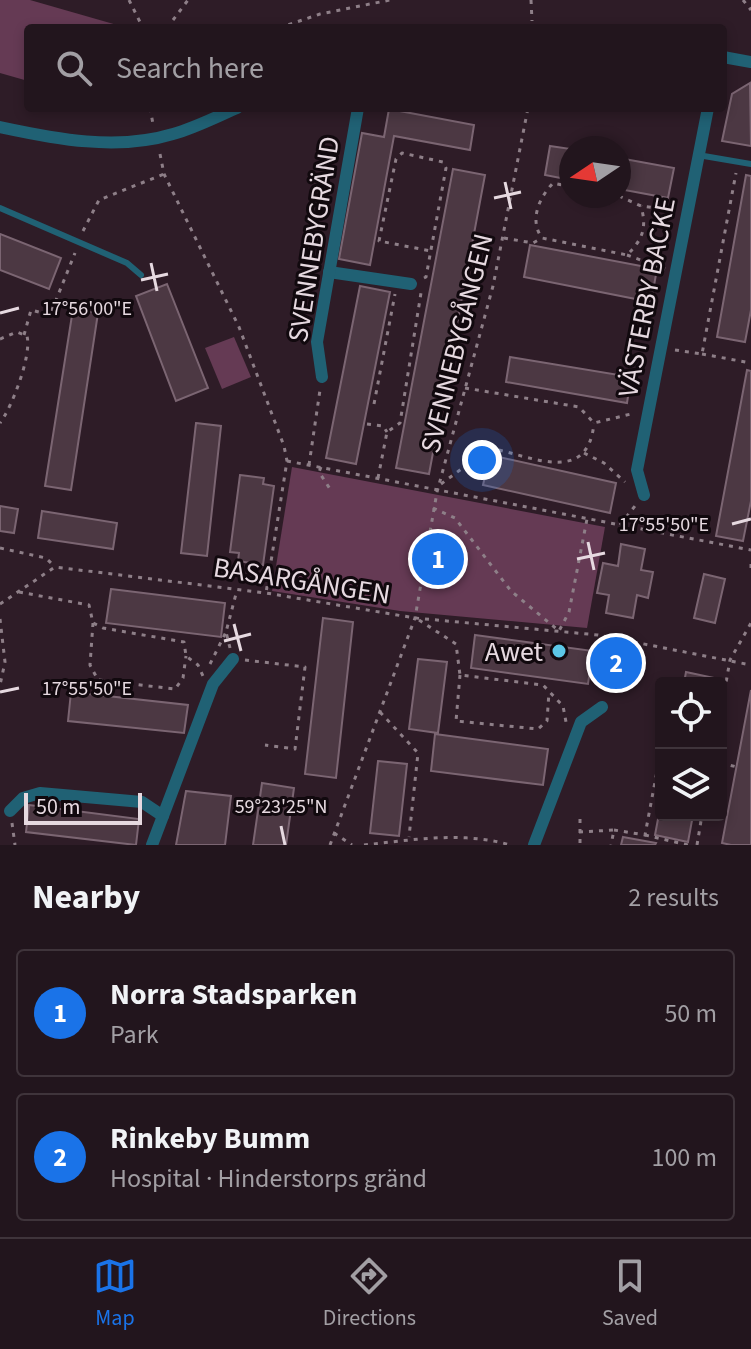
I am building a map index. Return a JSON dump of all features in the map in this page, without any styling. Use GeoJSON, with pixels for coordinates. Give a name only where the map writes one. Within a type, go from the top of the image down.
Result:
{"type":"FeatureCollection","features":[{"type":"Feature","properties":{"kind":"street"},"geometry":{"type":"LineString","coordinates":[[727,58],[751,62]]}},
{"type":"Feature","properties":{"kind":"street"},"geometry":{"type":"LineString","coordinates":[[0,128],[97,143],[142,140],[173,134],[227,112]]}},
{"type":"Feature","properties":{"kind":"street","name":"SVENNEBYGRÄND"},"geometry":{"type":"LineString","coordinates":[[322,377],[317,342],[357,112]]}},
{"type":"Feature","properties":{"kind":"street","name":"VÄSTERBY BACKE"},"geometry":{"type":"LineString","coordinates":[[644,495],[637,470],[707,112]]}},
{"type":"Feature","properties":{"kind":"street"},"geometry":{"type":"LineString","coordinates":[[329,272],[411,284]]}},
{"type":"Feature","properties":{"kind":"street"},"geometry":{"type":"LineString","coordinates":[[152,845],[213,684],[233,659]]}},
{"type":"Feature","properties":{"kind":"street"},"geometry":{"type":"LineString","coordinates":[[534,845],[581,722],[602,707]]}},
{"type":"Feature","properties":{"kind":"street"},"geometry":{"type":"LineString","coordinates":[[10,811],[23,798],[40,793],[142,802],[163,816]]}},
{"type":"Feature","properties":{"kind":"lane"},"geometry":{"type":"LineString","coordinates":[[698,155],[751,164]]}},
{"type":"Feature","properties":{"kind":"lane"},"geometry":{"type":"LineString","coordinates":[[0,208],[127,263],[141,275]]}},
{"type":"Feature","properties":{"kind":"path"},"geometry":{"type":"LineString","coordinates":[[170,24],[188,0]]}},
{"type":"Feature","properties":{"kind":"path"},"geometry":{"type":"LineString","coordinates":[[291,24],[320,14],[390,0]]}},
{"type":"Feature","properties":{"kind":"path"},"geometry":{"type":"LineString","coordinates":[[531,0],[532,21]]}},
{"type":"Feature","properties":{"kind":"path"},"geometry":{"type":"LineString","coordinates":[[743,0],[751,10]]}},
{"type":"Feature","properties":{"kind":"path"},"geometry":{"type":"LineString","coordinates":[[132,1],[141,24]]}},
{"type":"Feature","properties":{"kind":"path"},"geometry":{"type":"LineString","coordinates":[[151,112],[153,125]]}},
{"type":"Feature","properties":{"kind":"path","name":"SVENNEBYGÅNGEN"},"geometry":{"type":"LineString","coordinates":[[330,845],[415,618],[433,508],[503,237],[527,112]]}},
{"type":"Feature","properties":{"kind":"path"},"geometry":{"type":"LineString","coordinates":[[160,154],[164,174],[239,327],[287,461],[266,593]]}},
{"type":"Feature","properties":{"kind":"path"},"geometry":{"type":"LineString","coordinates":[[702,354],[739,162]]}},
{"type":"Feature","properties":{"kind":"path"},"geometry":{"type":"LineString","coordinates":[[83,231],[99,200],[164,174]]}},
{"type":"Feature","properties":{"kind":"path"},"geometry":{"type":"LineString","coordinates":[[542,238],[536,229],[537,210],[553,183],[559,184]]}},
{"type":"Feature","properties":{"kind":"path"},"geometry":{"type":"LineString","coordinates":[[631,201],[641,206],[677,210]]}},
{"type":"Feature","properties":{"kind":"path"},"geometry":{"type":"LineString","coordinates":[[627,255],[639,242],[646,224],[641,206]]}},
{"type":"Feature","properties":{"kind":"path"},"geometry":{"type":"LineString","coordinates":[[503,237],[533,243],[542,238],[627,255],[666,269]]}},
{"type":"Feature","properties":{"kind":"path"},"geometry":{"type":"LineString","coordinates":[[0,423],[27,356],[29,344],[24,335],[31,310],[50,315],[78,244]]}},
{"type":"Feature","properties":{"kind":"path"},"geometry":{"type":"LineString","coordinates":[[374,404],[397,282]]}},
{"type":"Feature","properties":{"kind":"path"},"geometry":{"type":"LineString","coordinates":[[0,339],[9,333],[24,335]]}},
{"type":"Feature","properties":{"kind":"path"},"geometry":{"type":"LineString","coordinates":[[661,348],[751,363]]}},
{"type":"Feature","properties":{"kind":"path"},"geometry":{"type":"LineString","coordinates":[[309,465],[322,377]]}},
{"type":"Feature","properties":{"kind":"path"},"geometry":{"type":"LineString","coordinates":[[465,388],[579,407],[594,423]]}},
{"type":"Feature","properties":{"kind":"path"},"geometry":{"type":"LineString","coordinates":[[594,423],[639,412]]}},
{"type":"Feature","properties":{"kind":"path"},"geometry":{"type":"LineString","coordinates":[[441,484],[490,448],[562,464],[576,461],[592,437],[594,423]]}},
{"type":"Feature","properties":{"kind":"path"},"geometry":{"type":"LineString","coordinates":[[367,424],[383,426],[387,432]]}},
{"type":"Feature","properties":{"kind":"path"},"geometry":{"type":"LineString","coordinates":[[584,453],[604,463],[625,482]]}},
{"type":"Feature","properties":{"kind":"path"},"geometry":{"type":"LineString","coordinates":[[287,461],[751,550]]}},
{"type":"Feature","properties":{"kind":"path"},"geometry":{"type":"LineString","coordinates":[[321,467],[319,472],[332,492]]}},
{"type":"Feature","properties":{"kind":"path"},"geometry":{"type":"LineString","coordinates":[[620,525],[644,495]]}},
{"type":"Feature","properties":{"kind":"path"},"geometry":{"type":"LineString","coordinates":[[433,508],[455,518],[511,591],[559,631],[569,612],[587,519]]}},
{"type":"Feature","properties":{"kind":"path","name":"BASARGÅNGEN"},"geometry":{"type":"LineString","coordinates":[[0,548],[46,558],[55,567],[266,593],[415,618],[601,635],[751,665]]}},
{"type":"Feature","properties":{"kind":"path"},"geometry":{"type":"LineString","coordinates":[[751,564],[751,572]]}},
{"type":"Feature","properties":{"kind":"path"},"geometry":{"type":"LineString","coordinates":[[0,604],[55,567]]}},
{"type":"Feature","properties":{"kind":"path"},"geometry":{"type":"LineString","coordinates":[[237,590],[226,632],[233,659],[305,667],[295,749],[265,745]]}},
{"type":"Feature","properties":{"kind":"path"},"geometry":{"type":"LineString","coordinates":[[17,592],[89,605],[93,623],[90,665],[98,680],[168,691],[181,682],[186,656],[184,642],[103,628],[93,623]]}},
{"type":"Feature","properties":{"kind":"path"},"geometry":{"type":"LineString","coordinates":[[415,618],[456,644],[460,675],[456,721],[538,729],[547,721],[549,692]]}},
{"type":"Feature","properties":{"kind":"path"},"geometry":{"type":"LineString","coordinates":[[0,619],[5,662],[0,685]]}},
{"type":"Feature","properties":{"kind":"path"},"geometry":{"type":"LineString","coordinates":[[727,677],[730,660],[751,623]]}},
{"type":"Feature","properties":{"kind":"path"},"geometry":{"type":"LineString","coordinates":[[186,656],[198,665],[204,679]]}},
{"type":"Feature","properties":{"kind":"path"},"geometry":{"type":"LineString","coordinates":[[460,675],[543,685],[563,706],[568,729]]}},
{"type":"Feature","properties":{"kind":"path"},"geometry":{"type":"LineString","coordinates":[[380,712],[418,753],[409,838]]}},
{"type":"Feature","properties":{"kind":"path"},"geometry":{"type":"LineString","coordinates":[[727,764],[737,767]]}},
{"type":"Feature","properties":{"kind":"path"},"geometry":{"type":"LineString","coordinates":[[645,835],[655,782]]}},
{"type":"Feature","properties":{"kind":"path"},"geometry":{"type":"LineString","coordinates":[[580,818],[580,843]]}},
{"type":"Feature","properties":{"kind":"path"},"geometry":{"type":"LineString","coordinates":[[697,845],[701,821]]}},
{"type":"Feature","properties":{"kind":"path"},"geometry":{"type":"LineString","coordinates":[[611,845],[614,830]]}},
{"type":"Feature","properties":{"kind":"path"},"geometry":{"type":"LineString","coordinates":[[579,832],[614,830],[688,845]]}},
{"type":"Feature","properties":{"kind":"path"},"geometry":{"type":"LineString","coordinates":[[334,833],[352,845]]}},
{"type":"Feature","properties":{"kind":"path"},"geometry":{"type":"LineString","coordinates":[[364,845],[409,838],[475,839],[510,845]]}},
{"type":"Feature","properties":{"kind":"shaded area"},"geometry":{"type":"Polygon","coordinates":[[[0,0],[30,0],[114,24],[24,24],[24,80],[0,73],[0,0]]]}},
{"type":"Feature","properties":{"kind":"shaded area"},"geometry":{"type":"Polygon","coordinates":[[[234,337],[251,377],[222,389],[205,348],[234,337]]]}},
{"type":"Feature","properties":{"kind":"shaded area"},"geometry":{"type":"Polygon","coordinates":[[[292,467],[605,527],[587,628],[400,611],[272,591],[292,467]]]}},
{"type":"Feature","properties":{"kind":"building"},"geometry":{"type":"Polygon","coordinates":[[[750,83],[751,146],[722,141],[732,94],[750,83]]]}},
{"type":"Feature","properties":{"kind":"building"},"geometry":{"type":"Polygon","coordinates":[[[388,112],[405,112],[474,125],[470,150],[394,136],[370,265],[339,259],[362,133],[384,137],[388,112]]]}},
{"type":"Feature","properties":{"kind":"building"},"geometry":{"type":"Polygon","coordinates":[[[550,146],[559,147],[559,178],[545,175],[550,146]]]}},
{"type":"Feature","properties":{"kind":"building"},"geometry":{"type":"Polygon","coordinates":[[[631,160],[674,168],[668,198],[631,191],[631,160]]]}},
{"type":"Feature","properties":{"kind":"building"},"geometry":{"type":"Polygon","coordinates":[[[453,169],[485,175],[429,474],[396,468],[453,169]]]}},
{"type":"Feature","properties":{"kind":"building"},"geometry":{"type":"Polygon","coordinates":[[[746,175],[751,176],[751,310],[745,342],[717,337],[746,175]]]}},
{"type":"Feature","properties":{"kind":"building"},"geometry":{"type":"Polygon","coordinates":[[[0,234],[61,258],[49,289],[0,270],[0,234]]]}},
{"type":"Feature","properties":{"kind":"building"},"geometry":{"type":"Polygon","coordinates":[[[530,245],[657,269],[651,302],[524,277],[530,245]]]}},
{"type":"Feature","properties":{"kind":"building"},"geometry":{"type":"Polygon","coordinates":[[[167,284],[208,388],[176,401],[136,296],[167,284]]]}},
{"type":"Feature","properties":{"kind":"building"},"geometry":{"type":"Polygon","coordinates":[[[360,286],[390,292],[356,464],[326,458],[360,286]]]}},
{"type":"Feature","properties":{"kind":"building"},"geometry":{"type":"Polygon","coordinates":[[[73,309],[98,313],[71,490],[45,486],[73,309]]]}},
{"type":"Feature","properties":{"kind":"building"},"geometry":{"type":"Polygon","coordinates":[[[510,357],[631,377],[627,403],[506,382],[510,357]]]}},
{"type":"Feature","properties":{"kind":"building"},"geometry":{"type":"Polygon","coordinates":[[[747,370],[751,371],[751,501],[743,541],[716,536],[747,370]]]}},
{"type":"Feature","properties":{"kind":"building"},"geometry":{"type":"Polygon","coordinates":[[[196,423],[221,426],[207,556],[181,553],[196,423]]]}},
{"type":"Feature","properties":{"kind":"building"},"geometry":{"type":"Polygon","coordinates":[[[490,455],[616,483],[610,513],[483,485],[490,455]]]}},
{"type":"Feature","properties":{"kind":"building"},"geometry":{"type":"Polygon","coordinates":[[[240,475],[264,478],[263,484],[274,486],[263,565],[238,561],[239,553],[230,552],[240,475]]]}},
{"type":"Feature","properties":{"kind":"building"},"geometry":{"type":"Polygon","coordinates":[[[0,506],[18,509],[14,533],[0,531],[0,506]]]}},
{"type":"Feature","properties":{"kind":"building"},"geometry":{"type":"Polygon","coordinates":[[[42,511],[117,523],[113,549],[38,538],[42,511]]]}},
{"type":"Feature","properties":{"kind":"building"},"geometry":{"type":"Polygon","coordinates":[[[621,544],[645,549],[641,570],[653,572],[648,598],[637,595],[633,618],[606,613],[609,595],[597,593],[603,563],[618,566],[621,544]]]}},
{"type":"Feature","properties":{"kind":"building"},"geometry":{"type":"Polygon","coordinates":[[[704,574],[725,579],[715,623],[694,618],[704,574]]]}},
{"type":"Feature","properties":{"kind":"building"},"geometry":{"type":"Polygon","coordinates":[[[111,589],[225,603],[221,637],[106,623],[111,589]]]}},
{"type":"Feature","properties":{"kind":"building"},"geometry":{"type":"Polygon","coordinates":[[[323,618],[353,622],[336,778],[305,774],[323,618]]]}},
{"type":"Feature","properties":{"kind":"building"},"geometry":{"type":"Polygon","coordinates":[[[475,635],[593,651],[588,684],[471,668],[475,635]]]}},
{"type":"Feature","properties":{"kind":"building"},"geometry":{"type":"Polygon","coordinates":[[[418,659],[447,662],[438,733],[409,729],[418,659]]]}},
{"type":"Feature","properties":{"kind":"building"},"geometry":{"type":"Polygon","coordinates":[[[686,672],[710,677],[685,677],[686,672]]]}},
{"type":"Feature","properties":{"kind":"building"},"geometry":{"type":"Polygon","coordinates":[[[751,690],[751,845],[722,843],[751,690]]]}},
{"type":"Feature","properties":{"kind":"building"},"geometry":{"type":"Polygon","coordinates":[[[71,692],[188,705],[184,733],[68,721],[71,692]]]}},
{"type":"Feature","properties":{"kind":"building"},"geometry":{"type":"Polygon","coordinates":[[[435,734],[548,749],[543,785],[431,771],[435,734]]]}},
{"type":"Feature","properties":{"kind":"building"},"geometry":{"type":"Polygon","coordinates":[[[378,761],[407,764],[399,836],[370,833],[378,761]]]}},
{"type":"Feature","properties":{"kind":"building"},"geometry":{"type":"Polygon","coordinates":[[[262,783],[294,788],[286,845],[253,845],[262,783]]]}},
{"type":"Feature","properties":{"kind":"building"},"geometry":{"type":"Polygon","coordinates":[[[186,791],[231,796],[225,845],[176,845],[186,791]]]}},
{"type":"Feature","properties":{"kind":"building"},"geometry":{"type":"Polygon","coordinates":[[[29,805],[139,819],[136,845],[26,832],[29,805]]]}},
{"type":"Feature","properties":{"kind":"building"},"geometry":{"type":"Polygon","coordinates":[[[658,821],[692,821],[688,842],[655,835],[658,821]]]}},
{"type":"Feature","properties":{"kind":"building"},"geometry":{"type":"Polygon","coordinates":[[[623,837],[656,843],[621,845],[623,837]]]}},
{"type":"Feature","properties":{"kind":"place","name":"Norra Stadsparken"},"geometry":{"type":"Point","coordinates":[438,559]}},
{"type":"Feature","properties":{"kind":"place","name":"Awet"},"geometry":{"type":"Point","coordinates":[559,651]}},
{"type":"Feature","properties":{"kind":"place","name":"Rinkeby Bumm"},"geometry":{"type":"Point","coordinates":[616,663]}}]}
